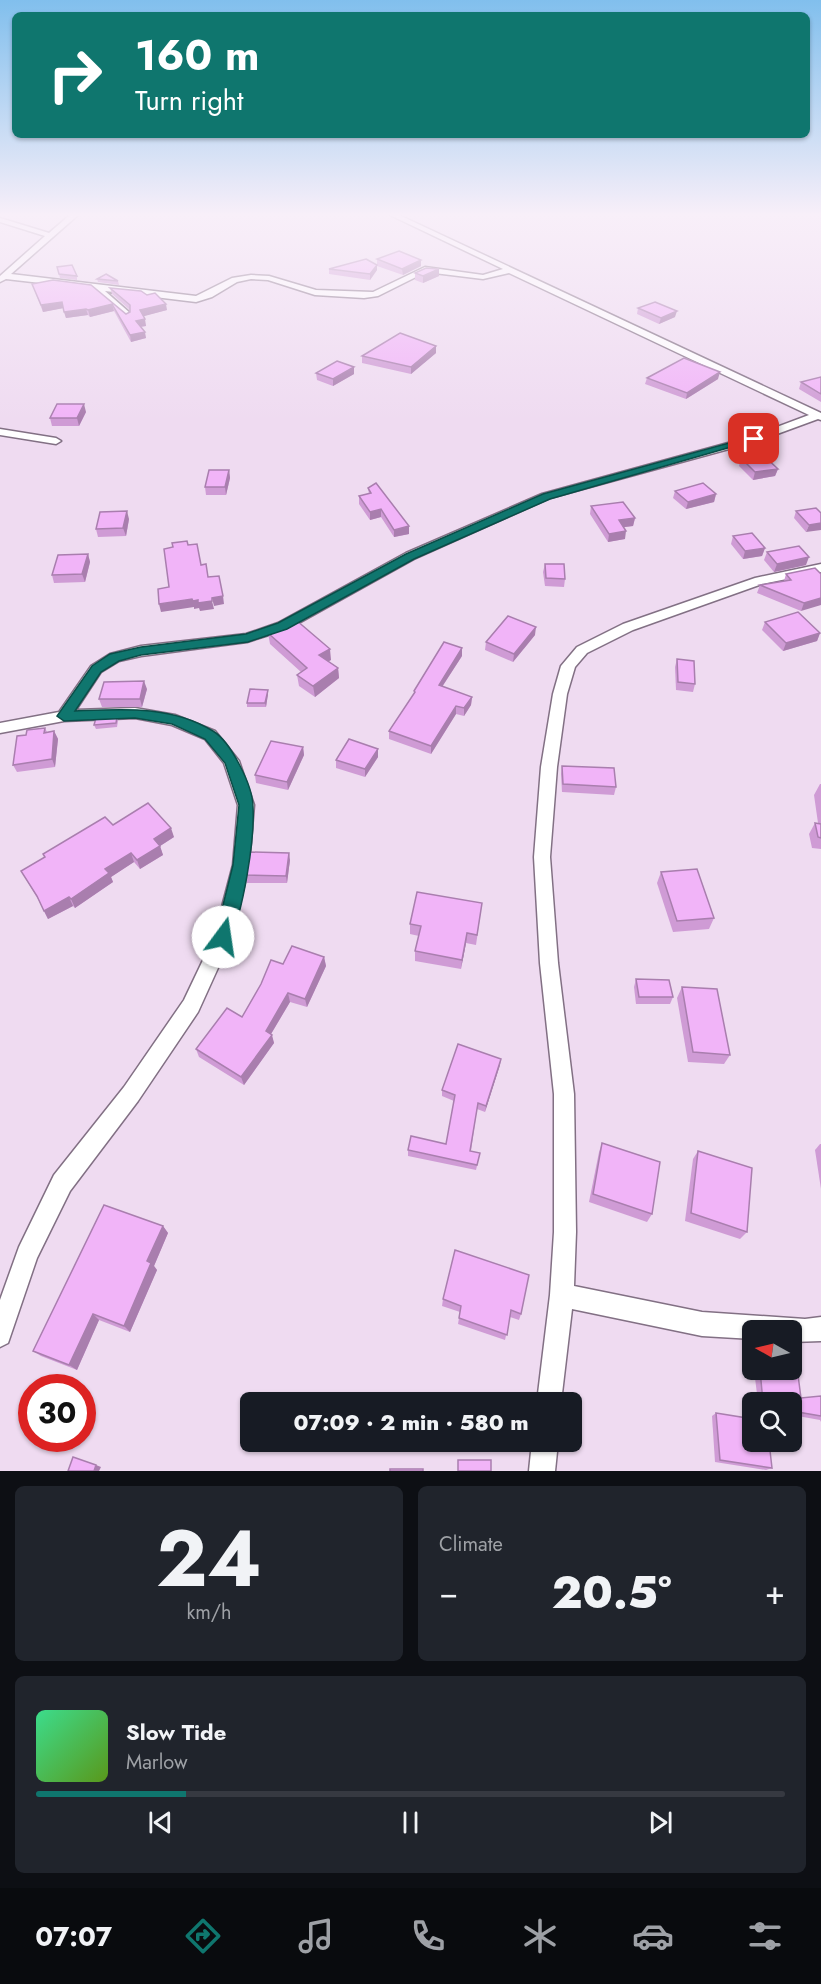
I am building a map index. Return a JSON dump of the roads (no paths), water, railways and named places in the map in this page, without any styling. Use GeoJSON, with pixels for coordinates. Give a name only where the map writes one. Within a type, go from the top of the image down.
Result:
{"type":"FeatureCollection","features":[{"type":"Feature","properties":{"kind":"street"},"geometry":{"type":"LineString","coordinates":[[76,284],[196,299],[209,295],[229,284]]}},
{"type":"Feature","properties":{"kind":"street"},"geometry":{"type":"LineString","coordinates":[[288,284],[315,292],[364,295],[375,294],[396,284]]}},
{"type":"Feature","properties":{"kind":"street"},"geometry":{"type":"LineString","coordinates":[[539,284],[819,417]]}},
{"type":"Feature","properties":{"kind":"street"},"geometry":{"type":"LineString","coordinates":[[96,286],[127,315]]}},
{"type":"Feature","properties":{"kind":"street"},"geometry":{"type":"LineString","coordinates":[[64,716],[96,669],[115,657],[141,651],[248,638],[283,626],[410,556],[546,496],[754,439],[819,417]]}},
{"type":"Feature","properties":{"kind":"street"},"geometry":{"type":"LineString","coordinates":[[0,432],[56,441]]}},
{"type":"Feature","properties":{"kind":"street"},"geometry":{"type":"LineString","coordinates":[[550,1392],[562,1295],[565,1232],[564,1094],[549,963],[542,857],[549,767],[560,694],[568,666],[582,650],[628,627],[759,581],[821,568]]}},
{"type":"Feature","properties":{"kind":"street"},"geometry":{"type":"LineString","coordinates":[[0,728],[64,716],[135,713],[174,720],[210,735],[231,761],[246,805],[241,865],[223,937],[191,1006],[131,1094],[62,1183],[27,1254],[0,1335]]}},
{"type":"Feature","properties":{"kind":"street"},"geometry":{"type":"LineString","coordinates":[[562,1295],[702,1324],[805,1331],[821,1329]]}},
{"type":"Feature","properties":{"kind":"street"},"geometry":{"type":"LineString","coordinates":[[542,1471],[544,1452]]}}]}
